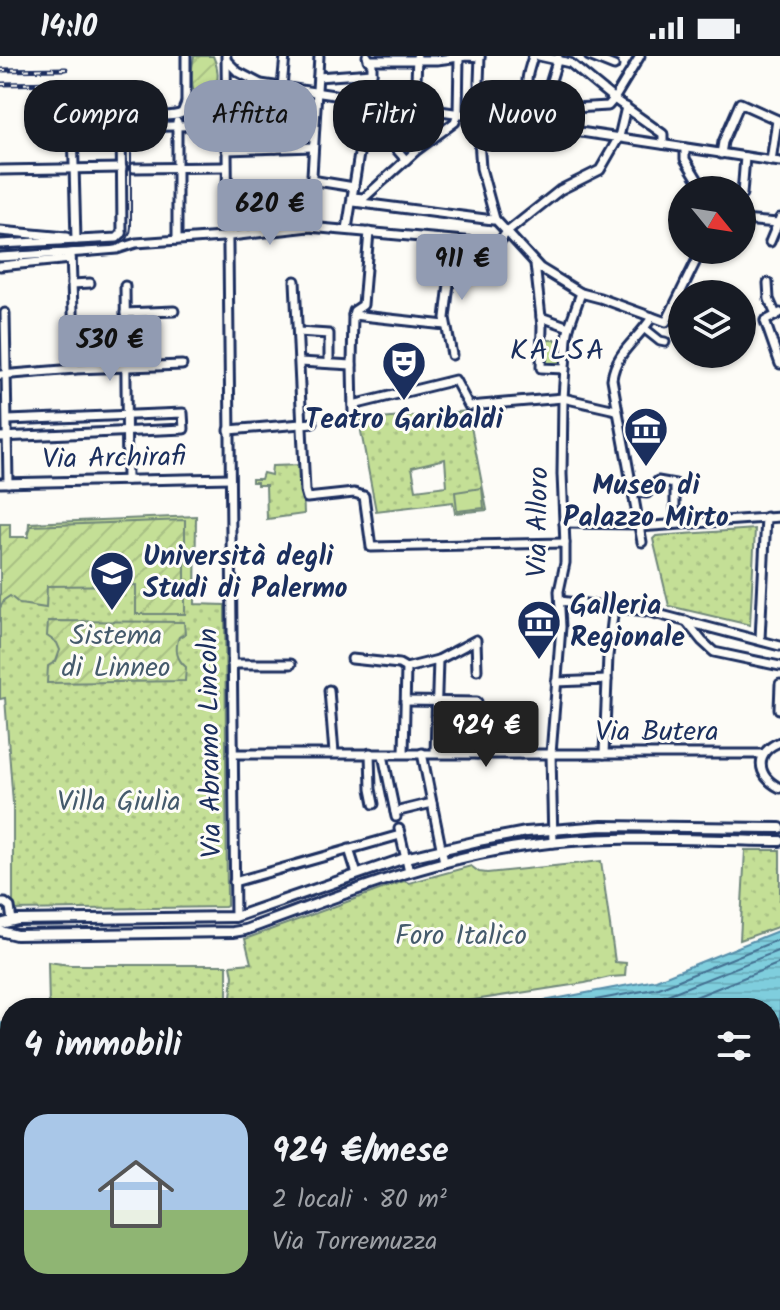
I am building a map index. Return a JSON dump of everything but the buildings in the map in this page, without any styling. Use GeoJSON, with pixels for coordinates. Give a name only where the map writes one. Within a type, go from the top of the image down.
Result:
{"type":"FeatureCollection","features":[{"type":"Feature","properties":{"kind":"main road"},"geometry":{"type":"LineString","coordinates":[[0,924],[44,919],[235,917],[405,858],[498,837],[552,829],[602,826],[780,828]]}},
{"type":"Feature","properties":{"kind":"main road"},"geometry":{"type":"LineString","coordinates":[[0,931],[16,935],[219,933],[236,931],[409,872],[501,850],[592,840],[780,841]]}},
{"type":"Feature","properties":{"kind":"street"},"geometry":{"type":"LineString","coordinates":[[186,56],[186,80]]}},
{"type":"Feature","properties":{"kind":"street"},"geometry":{"type":"LineString","coordinates":[[283,80],[285,56]]}},
{"type":"Feature","properties":{"kind":"street"},"geometry":{"type":"LineString","coordinates":[[319,56],[317,92],[333,95]]}},
{"type":"Feature","properties":{"kind":"street"},"geometry":{"type":"LineString","coordinates":[[371,80],[372,65],[368,58],[480,56],[480,80]]}},
{"type":"Feature","properties":{"kind":"street"},"geometry":{"type":"LineString","coordinates":[[527,80],[533,56]]}},
{"type":"Feature","properties":{"kind":"street"},"geometry":{"type":"LineString","coordinates":[[539,56],[570,63],[663,134],[663,144]]}},
{"type":"Feature","properties":{"kind":"street"},"geometry":{"type":"LineString","coordinates":[[576,69],[587,56],[614,66]]}},
{"type":"Feature","properties":{"kind":"street"},"geometry":{"type":"LineString","coordinates":[[585,107],[608,106],[640,56]]}},
{"type":"Feature","properties":{"kind":"street"},"geometry":{"type":"LineString","coordinates":[[226,57],[238,72],[253,80]]}},
{"type":"Feature","properties":{"kind":"street","name":"Via Abramo Lincoln"},"geometry":{"type":"LineString","coordinates":[[226,57],[226,80]]}},
{"type":"Feature","properties":{"kind":"street"},"geometry":{"type":"LineString","coordinates":[[416,80],[417,58]]}},
{"type":"Feature","properties":{"kind":"street"},"geometry":{"type":"LineString","coordinates":[[352,200],[364,198],[455,122],[458,113],[459,58]]}},
{"type":"Feature","properties":{"kind":"street"},"geometry":{"type":"LineString","coordinates":[[551,80],[558,58]]}},
{"type":"Feature","properties":{"kind":"street"},"geometry":{"type":"LineString","coordinates":[[318,77],[372,73]]}},
{"type":"Feature","properties":{"kind":"street"},"geometry":{"type":"LineString","coordinates":[[585,132],[721,154],[776,161],[779,121],[740,103],[721,154]]}},
{"type":"Feature","properties":{"kind":"street"},"geometry":{"type":"LineString","coordinates":[[0,266],[111,250],[136,243],[227,237],[309,227],[347,229],[453,245],[498,244],[506,233],[560,190],[600,170],[619,137],[626,107]]}},
{"type":"Feature","properties":{"kind":"street"},"geometry":{"type":"LineString","coordinates":[[168,116],[177,116],[184,111]]}},
{"type":"Feature","properties":{"kind":"street"},"geometry":{"type":"LineString","coordinates":[[444,111],[458,113]]}},
{"type":"Feature","properties":{"kind":"street"},"geometry":{"type":"LineString","coordinates":[[177,116],[177,240]]}},
{"type":"Feature","properties":{"kind":"street"},"geometry":{"type":"LineString","coordinates":[[168,126],[184,126]]}},
{"type":"Feature","properties":{"kind":"street"},"geometry":{"type":"LineString","coordinates":[[685,148],[685,159],[695,176]]}},
{"type":"Feature","properties":{"kind":"street"},"geometry":{"type":"LineString","coordinates":[[74,152],[76,240]]}},
{"type":"Feature","properties":{"kind":"street"},"geometry":{"type":"LineString","coordinates":[[122,152],[122,233],[126,240],[136,243]]}},
{"type":"Feature","properties":{"kind":"street","name":"Via Abramo Lincoln"},"geometry":{"type":"LineString","coordinates":[[226,152],[235,917]]}},
{"type":"Feature","properties":{"kind":"street"},"geometry":{"type":"LineString","coordinates":[[309,227],[313,152]]}},
{"type":"Feature","properties":{"kind":"street"},"geometry":{"type":"LineString","coordinates":[[347,229],[360,152]]}},
{"type":"Feature","properties":{"kind":"street"},"geometry":{"type":"LineString","coordinates":[[399,152],[406,160]]}},
{"type":"Feature","properties":{"kind":"street"},"geometry":{"type":"LineString","coordinates":[[480,152],[481,168],[495,219],[535,264],[581,293],[666,322],[695,264]]}},
{"type":"Feature","properties":{"kind":"street"},"geometry":{"type":"LineString","coordinates":[[743,176],[745,157]]}},
{"type":"Feature","properties":{"kind":"street"},"geometry":{"type":"LineString","coordinates":[[134,168],[226,167]]}},
{"type":"Feature","properties":{"kind":"street"},"geometry":{"type":"LineString","coordinates":[[0,170],[122,168]]}},
{"type":"Feature","properties":{"kind":"street"},"geometry":{"type":"LineString","coordinates":[[311,180],[354,187]]}},
{"type":"Feature","properties":{"kind":"street"},"geometry":{"type":"LineString","coordinates":[[352,200],[495,219]]}},
{"type":"Feature","properties":{"kind":"street"},"geometry":{"type":"LineString","coordinates":[[756,220],[779,220],[770,242]]}},
{"type":"Feature","properties":{"kind":"street"},"geometry":{"type":"LineString","coordinates":[[0,231],[76,240]]}},
{"type":"Feature","properties":{"kind":"street"},"geometry":{"type":"LineString","coordinates":[[369,232],[363,305],[353,315],[353,409],[455,380],[469,406],[563,398],[616,410]]}},
{"type":"Feature","properties":{"kind":"street"},"geometry":{"type":"LineString","coordinates":[[0,244],[117,238],[122,233]]}},
{"type":"Feature","properties":{"kind":"street"},"geometry":{"type":"LineString","coordinates":[[452,355],[445,325],[453,245]]}},
{"type":"Feature","properties":{"kind":"street"},"geometry":{"type":"LineString","coordinates":[[0,257],[71,256]]}},
{"type":"Feature","properties":{"kind":"street"},"geometry":{"type":"LineString","coordinates":[[71,256],[75,369]]}},
{"type":"Feature","properties":{"kind":"street"},"geometry":{"type":"LineString","coordinates":[[535,264],[541,317],[541,368],[565,369]]}},
{"type":"Feature","properties":{"kind":"street"},"geometry":{"type":"LineString","coordinates":[[295,281],[307,498],[354,493],[364,496],[371,547],[565,543]]}},
{"type":"Feature","properties":{"kind":"street"},"geometry":{"type":"LineString","coordinates":[[72,284],[90,283]]}},
{"type":"Feature","properties":{"kind":"street"},"geometry":{"type":"LineString","coordinates":[[768,283],[769,299],[778,314],[765,321],[780,364]]}},
{"type":"Feature","properties":{"kind":"street"},"geometry":{"type":"LineString","coordinates":[[125,286],[127,480]]}},
{"type":"Feature","properties":{"kind":"street","name":"Via Alloro"},"geometry":{"type":"LineString","coordinates":[[553,843],[551,754],[561,625],[559,591],[565,563],[563,398],[569,327],[581,293]]}},
{"type":"Feature","properties":{"kind":"street"},"geometry":{"type":"LineString","coordinates":[[125,313],[174,311]]}},
{"type":"Feature","properties":{"kind":"street"},"geometry":{"type":"LineString","coordinates":[[4,483],[4,437],[8,420],[3,374],[5,313]]}},
{"type":"Feature","properties":{"kind":"street"},"geometry":{"type":"LineString","coordinates":[[353,315],[445,325]]}},
{"type":"Feature","properties":{"kind":"street"},"geometry":{"type":"LineString","coordinates":[[541,317],[569,327]]}},
{"type":"Feature","properties":{"kind":"street"},"geometry":{"type":"LineString","coordinates":[[642,542],[612,379],[614,364],[652,317]]}},
{"type":"Feature","properties":{"kind":"street"},"geometry":{"type":"LineString","coordinates":[[645,329],[665,342]]}},
{"type":"Feature","properties":{"kind":"street"},"geometry":{"type":"LineString","coordinates":[[298,332],[329,334],[329,363]]}},
{"type":"Feature","properties":{"kind":"street"},"geometry":{"type":"LineString","coordinates":[[3,374],[182,365]]}},
{"type":"Feature","properties":{"kind":"street"},"geometry":{"type":"LineString","coordinates":[[300,365],[352,365]]}},
{"type":"Feature","properties":{"kind":"street"},"geometry":{"type":"LineString","coordinates":[[4,437],[184,429],[183,413],[8,420]]}},
{"type":"Feature","properties":{"kind":"street"},"geometry":{"type":"LineString","coordinates":[[229,430],[313,423]]}},
{"type":"Feature","properties":{"kind":"street","name":"Via Archirafi"},"geometry":{"type":"LineString","coordinates":[[4,483],[230,478]]}},
{"type":"Feature","properties":{"kind":"street"},"geometry":{"type":"LineString","coordinates":[[634,492],[647,493],[658,481],[675,484],[675,524]]}},
{"type":"Feature","properties":{"kind":"street"},"geometry":{"type":"LineString","coordinates":[[760,639],[766,517]]}},
{"type":"Feature","properties":{"kind":"street"},"geometry":{"type":"LineString","coordinates":[[564,523],[639,526],[780,517]]}},
{"type":"Feature","properties":{"kind":"street"},"geometry":{"type":"LineString","coordinates":[[560,601],[646,611],[780,646]]}},
{"type":"Feature","properties":{"kind":"street"},"geometry":{"type":"LineString","coordinates":[[604,754],[614,607]]}},
{"type":"Feature","properties":{"kind":"street"},"geometry":{"type":"LineString","coordinates":[[686,621],[714,652],[780,666]]}},
{"type":"Feature","properties":{"kind":"street"},"geometry":{"type":"LineString","coordinates":[[352,659],[399,664],[406,668],[438,660],[476,640],[477,670]]}},
{"type":"Feature","properties":{"kind":"street"},"geometry":{"type":"LineString","coordinates":[[435,753],[438,660]]}},
{"type":"Feature","properties":{"kind":"street"},"geometry":{"type":"LineString","coordinates":[[232,664],[291,664]]}},
{"type":"Feature","properties":{"kind":"street"},"geometry":{"type":"LineString","coordinates":[[404,753],[406,668]]}},
{"type":"Feature","properties":{"kind":"street"},"geometry":{"type":"LineString","coordinates":[[556,682],[607,680]]}},
{"type":"Feature","properties":{"kind":"street"},"geometry":{"type":"LineString","coordinates":[[779,709],[780,684]]}},
{"type":"Feature","properties":{"kind":"street"},"geometry":{"type":"LineString","coordinates":[[329,690],[334,753]]}},
{"type":"Feature","properties":{"kind":"street"},"geometry":{"type":"LineString","coordinates":[[405,701],[477,702],[477,754]]}},
{"type":"Feature","properties":{"kind":"street"},"geometry":{"type":"LineString","coordinates":[[477,734],[521,746],[521,754]]}},
{"type":"Feature","properties":{"kind":"street"},"geometry":{"type":"LineString","coordinates":[[780,742],[763,754],[761,765],[769,782],[780,788]]}},
{"type":"Feature","properties":{"kind":"street"},"geometry":{"type":"LineString","coordinates":[[370,753],[374,804]]}},
{"type":"Feature","properties":{"kind":"street"},"geometry":{"type":"LineString","coordinates":[[422,753],[444,862]]}},
{"type":"Feature","properties":{"kind":"street","name":"Via Butera"},"geometry":{"type":"LineString","coordinates":[[233,754],[763,754]]}},
{"type":"Feature","properties":{"kind":"street"},"geometry":{"type":"LineString","coordinates":[[383,755],[396,814],[432,803]]}},
{"type":"Feature","properties":{"kind":"street"},"geometry":{"type":"LineString","coordinates":[[669,827],[669,840]]}},
{"type":"Feature","properties":{"kind":"street"},"geometry":{"type":"LineString","coordinates":[[234,882],[399,832],[409,872]]}},
{"type":"Feature","properties":{"kind":"street"},"geometry":{"type":"LineString","coordinates":[[349,849],[357,874]]}},
{"type":"Feature","properties":{"kind":"street"},"geometry":{"type":"LineString","coordinates":[[0,903],[10,907],[12,921]]}},
{"type":"Feature","properties":{"kind":"street"},"geometry":{"type":"LineString","coordinates":[[44,919],[45,934]]}},
{"type":"Feature","properties":{"kind":"green space"},"geometry":{"type":"Polygon","coordinates":[[[194,56],[213,56],[217,80],[192,80],[194,56]]]}},
{"type":"Feature","properties":{"kind":"green space"},"geometry":{"type":"Polygon","coordinates":[[[543,340],[564,340],[563,369],[542,368],[543,340]]]}},
{"type":"Feature","properties":{"kind":"green space"},"geometry":{"type":"Polygon","coordinates":[[[468,411],[487,510],[455,513],[453,502],[376,511],[359,421],[468,411]],[[445,459],[412,467],[416,490],[447,486],[445,459]]]}},
{"type":"Feature","properties":{"kind":"green space"},"geometry":{"type":"Polygon","coordinates":[[[302,465],[304,514],[267,519],[266,485],[257,485],[252,479],[261,479],[263,473],[271,475],[272,466],[302,465]]]}},
{"type":"Feature","properties":{"kind":"green space"},"geometry":{"type":"Polygon","coordinates":[[[482,488],[484,508],[457,511],[455,492],[482,488]]]}},
{"type":"Feature","properties":{"kind":"green space","name":"Villa Giulia"},"geometry":{"type":"Polygon","coordinates":[[[196,516],[195,604],[225,605],[227,906],[13,910],[13,803],[5,698],[0,699],[0,524],[10,524],[10,537],[28,537],[29,523],[196,516]]]}},
{"type":"Feature","properties":{"kind":"green space"},"geometry":{"type":"Polygon","coordinates":[[[185,520],[185,614],[136,614],[136,585],[47,586],[46,608],[20,604],[10,596],[0,608],[0,524],[10,524],[10,537],[28,537],[31,526],[185,520]]]}},
{"type":"Feature","properties":{"kind":"green space"},"geometry":{"type":"Polygon","coordinates":[[[755,529],[750,625],[669,606],[653,539],[656,536],[755,529]]]}},
{"type":"Feature","properties":{"kind":"green space","name":"Sistema di Linneo"},"geometry":{"type":"Polygon","coordinates":[[[48,621],[184,622],[185,634],[179,637],[177,649],[178,657],[186,667],[185,681],[47,683],[48,666],[56,661],[60,650],[57,643],[47,636],[48,621]]]}},
{"type":"Feature","properties":{"kind":"green space"},"geometry":{"type":"Polygon","coordinates":[[[745,850],[780,850],[780,926],[740,940],[745,850]]]}},
{"type":"Feature","properties":{"kind":"green space","name":"Foro Italico"},"geometry":{"type":"Polygon","coordinates":[[[601,861],[615,962],[626,963],[625,976],[487,998],[231,998],[231,965],[251,963],[245,939],[404,881],[409,883],[471,866],[487,873],[601,861]]]}},
{"type":"Feature","properties":{"kind":"green space"},"geometry":{"type":"Polygon","coordinates":[[[48,962],[70,965],[227,965],[227,998],[49,998],[48,962]]]}},
{"type":"Feature","properties":{"kind":"water"},"geometry":{"type":"Polygon","coordinates":[[[780,930],[780,998],[560,998],[656,980],[780,930]]]}},
{"type":"Feature","properties":{"kind":"tram line"},"geometry":{"type":"LineString","coordinates":[[0,252],[111,246],[125,241],[131,227],[131,152]]}},
{"type":"Feature","properties":{"kind":"railway"},"geometry":{"type":"LineString","coordinates":[[0,70],[66,69]]}},
{"type":"Feature","properties":{"kind":"railway"},"geometry":{"type":"LineString","coordinates":[[0,84],[24,84]]}},
{"type":"Feature","properties":{"kind":"place","name":"Teatro Garibaldi"},"geometry":{"type":"Point","coordinates":[404,402]}},
{"type":"Feature","properties":{"kind":"place","name":"Museo di Palazzo Mirto"},"geometry":{"type":"Point","coordinates":[646,468]}},
{"type":"Feature","properties":{"kind":"place","name":"Università degli Studi di Palermo"},"geometry":{"type":"Point","coordinates":[112,612]}},
{"type":"Feature","properties":{"kind":"place","name":"Galleria Regionale"},"geometry":{"type":"Point","coordinates":[539,661]}},
{"type":"Feature","properties":{"kind":"district","name":"KALSA"},"geometry":{"type":"Point","coordinates":[558,352]}}]}
